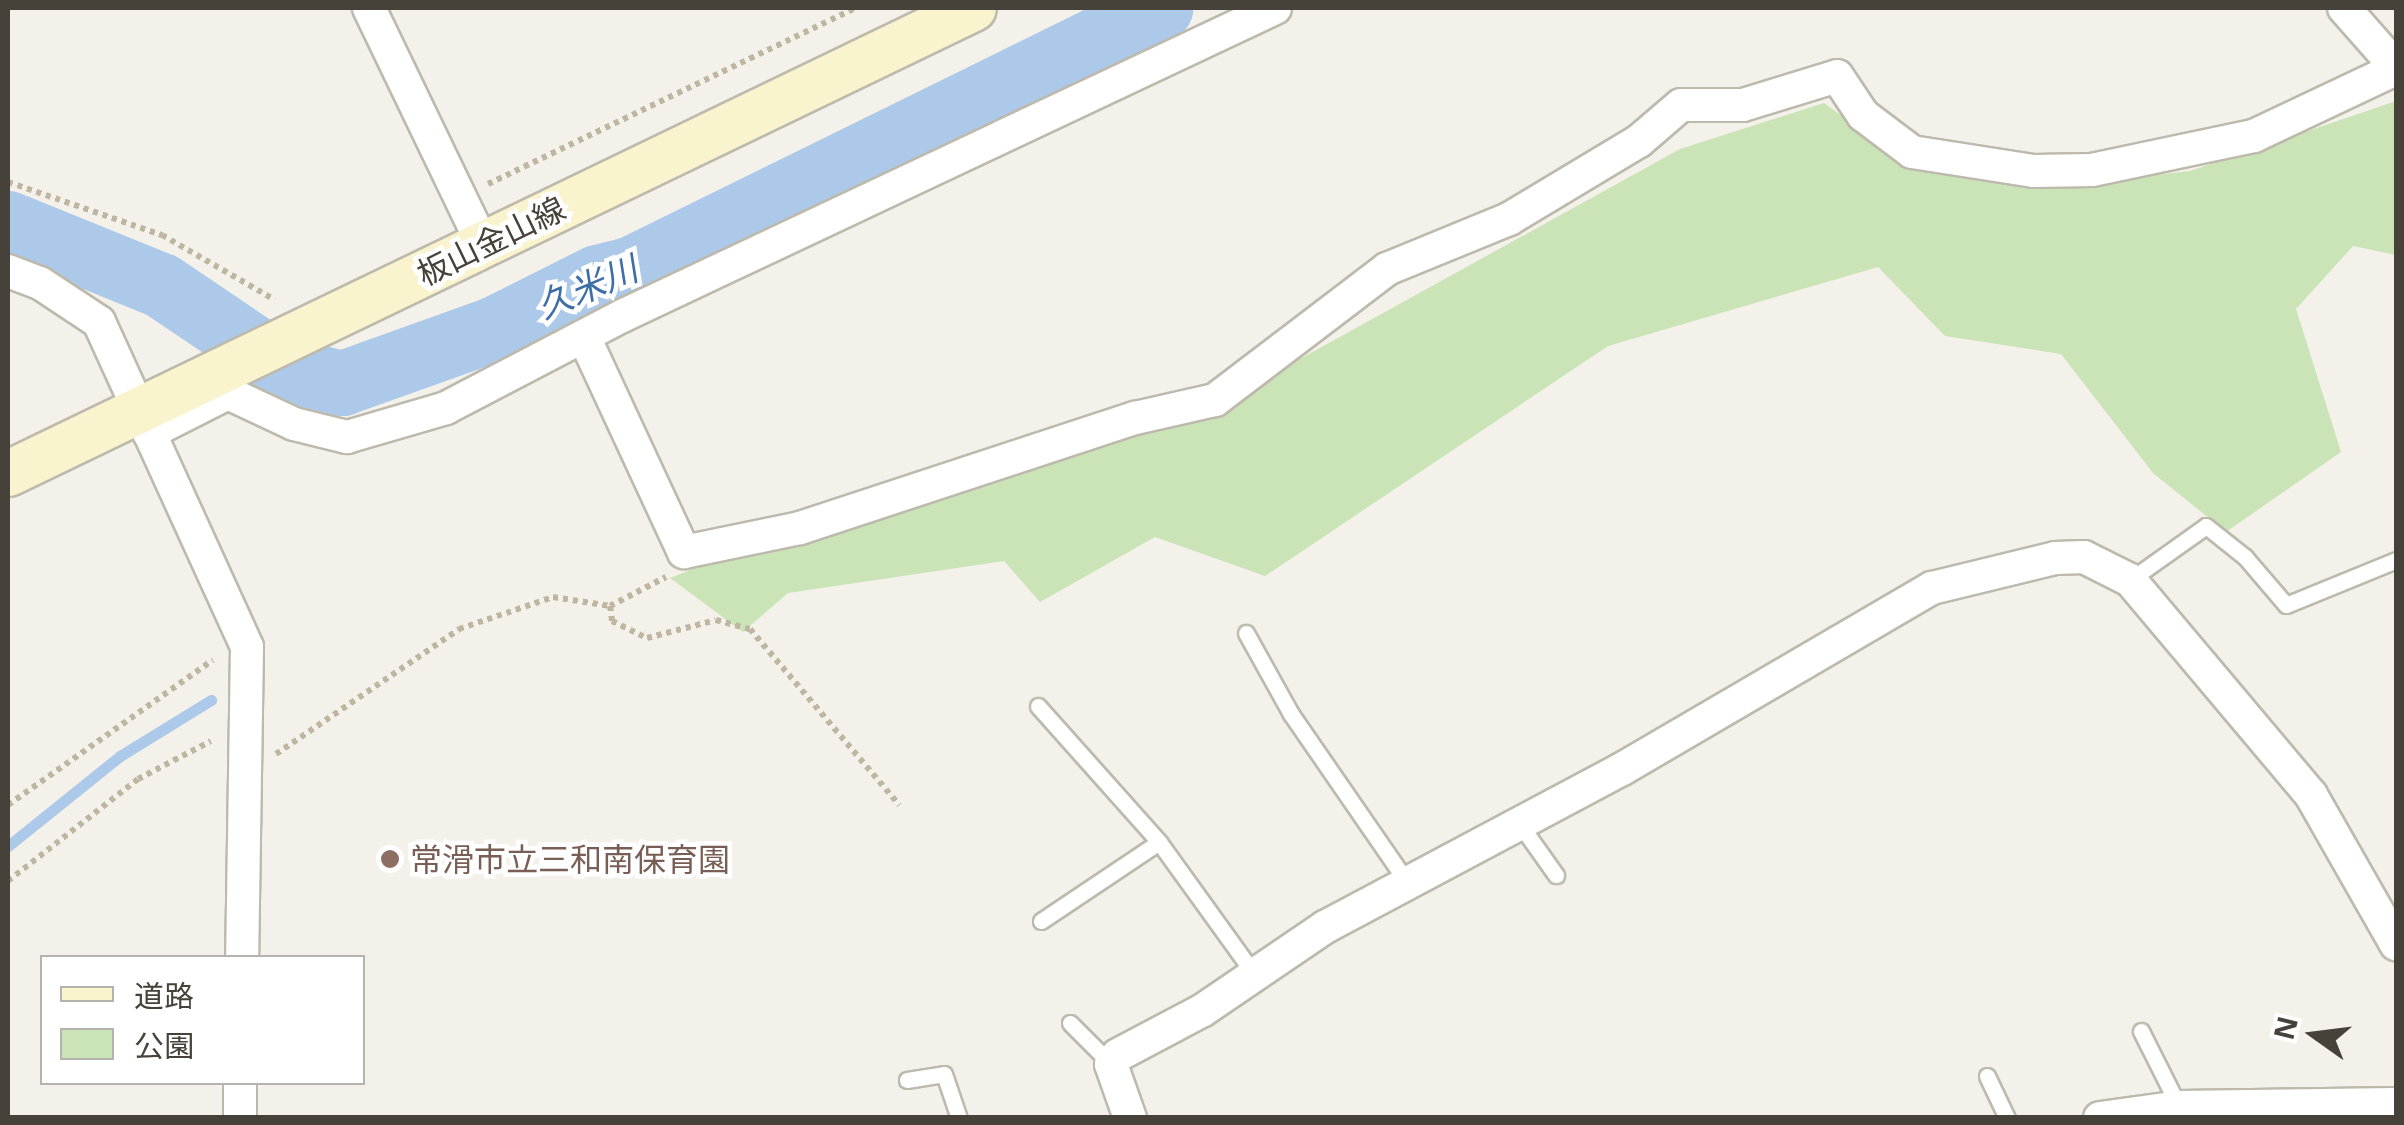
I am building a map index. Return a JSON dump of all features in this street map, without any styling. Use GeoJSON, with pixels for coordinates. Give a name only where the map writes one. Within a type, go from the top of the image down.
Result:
{"type":"FeatureCollection","features":[{"type":"Feature","properties":{"kind":"main road","name":"板山金山線"},"geometry":{"type":"LineString","coordinates":[[8,473],[144,422],[302,331],[973,8]]}},
{"type":"Feature","properties":{"kind":"street"},"geometry":{"type":"LineString","coordinates":[[369,8],[483,245]]}},
{"type":"Feature","properties":{"kind":"street"},"geometry":{"type":"LineString","coordinates":[[144,422],[228,393],[294,424],[347,436],[446,408],[1275,8]]}},
{"type":"Feature","properties":{"kind":"street"},"geometry":{"type":"LineString","coordinates":[[585,339],[684,552],[800,528],[1135,418],[1215,400],[1387,269],[1509,219],[1639,142],[1682,104],[1743,105],[1836,76],[1874,126],[1912,152],[1967,164],[2092,170],[2254,136],[2396,68],[2344,8]]}},
{"type":"Feature","properties":{"kind":"street"},"geometry":{"type":"LineString","coordinates":[[8,272],[40,283],[99,322],[247,647],[242,955]]}},
{"type":"Feature","properties":{"kind":"street"},"geometry":{"type":"LineString","coordinates":[[1130,1118],[1111,1064],[1405,879],[1519,823],[1932,588],[2084,557],[2130,580],[2311,795],[2396,944]]}},
{"type":"Feature","properties":{"kind":"street"},"geometry":{"type":"LineString","coordinates":[[240,1085],[240,1118]]}},
{"type":"Feature","properties":{"kind":"street"},"geometry":{"type":"LineString","coordinates":[[2100,1118],[2179,1107],[2325,1111],[2396,1104]]}},
{"type":"Feature","properties":{"kind":"lane"},"geometry":{"type":"LineString","coordinates":[[2130,580],[2206,526],[2245,557],[2286,605],[2396,560]]}},
{"type":"Feature","properties":{"kind":"lane"},"geometry":{"type":"LineString","coordinates":[[1246,633],[1291,714],[1405,879]]}},
{"type":"Feature","properties":{"kind":"lane"},"geometry":{"type":"LineString","coordinates":[[1038,706],[1159,842],[1256,975]]}},
{"type":"Feature","properties":{"kind":"lane"},"geometry":{"type":"LineString","coordinates":[[1519,823],[1556,874]]}},
{"type":"Feature","properties":{"kind":"lane"},"geometry":{"type":"LineString","coordinates":[[1041,921],[1159,842]]}},
{"type":"Feature","properties":{"kind":"lane"},"geometry":{"type":"LineString","coordinates":[[1070,1023],[1111,1064]]}},
{"type":"Feature","properties":{"kind":"lane"},"geometry":{"type":"LineString","coordinates":[[2142,1032],[2179,1107]]}},
{"type":"Feature","properties":{"kind":"lane"},"geometry":{"type":"LineString","coordinates":[[907,1080],[944,1074],[960,1118]]}},
{"type":"Feature","properties":{"kind":"lane"},"geometry":{"type":"LineString","coordinates":[[1987,1076],[2008,1118]]}},
{"type":"Feature","properties":{"kind":"path"},"geometry":{"type":"LineString","coordinates":[[460,196],[856,8]]}},
{"type":"Feature","properties":{"kind":"path"},"geometry":{"type":"LineString","coordinates":[[8,182],[162,236],[290,309],[302,331]]}},
{"type":"Feature","properties":{"kind":"path"},"geometry":{"type":"LineString","coordinates":[[246,774],[459,629],[553,596],[610,606],[663,580],[684,552]]}},
{"type":"Feature","properties":{"kind":"path"},"geometry":{"type":"LineString","coordinates":[[610,606],[612,621],[647,638],[716,620],[750,630],[899,805]]}},
{"type":"Feature","properties":{"kind":"path"},"geometry":{"type":"LineString","coordinates":[[8,805],[210,662],[247,647]]}},
{"type":"Feature","properties":{"kind":"path"},"geometry":{"type":"LineString","coordinates":[[8,881],[138,779],[180,754],[246,730]]}},
{"type":"Feature","properties":{"kind":"green space"},"geometry":{"type":"Polygon","coordinates":[[[2396,101],[2396,255],[2353,246],[2296,309],[2341,452],[2226,532],[2153,473],[2061,354],[1945,336],[1878,267],[1608,346],[1265,576],[1155,537],[1040,602],[1004,561],[788,593],[743,632],[670,578],[923,480],[1213,407],[1680,149],[1824,103],[1912,167],[2061,186],[2190,171],[2396,101]]]}},
{"type":"Feature","properties":{"kind":"waterway","name":"久米川"},"geometry":{"type":"LineString","coordinates":[[8,223],[161,285],[287,370],[342,383],[493,329],[597,277],[632,268],[1160,8]]}},
{"type":"Feature","properties":{"kind":"waterway"},"geometry":{"type":"LineString","coordinates":[[8,846],[120,756],[211,700]]}},
{"type":"Feature","properties":{"kind":"place","name":"常滑市立三和南保育園"},"geometry":{"type":"Point","coordinates":[390,859]}}]}
